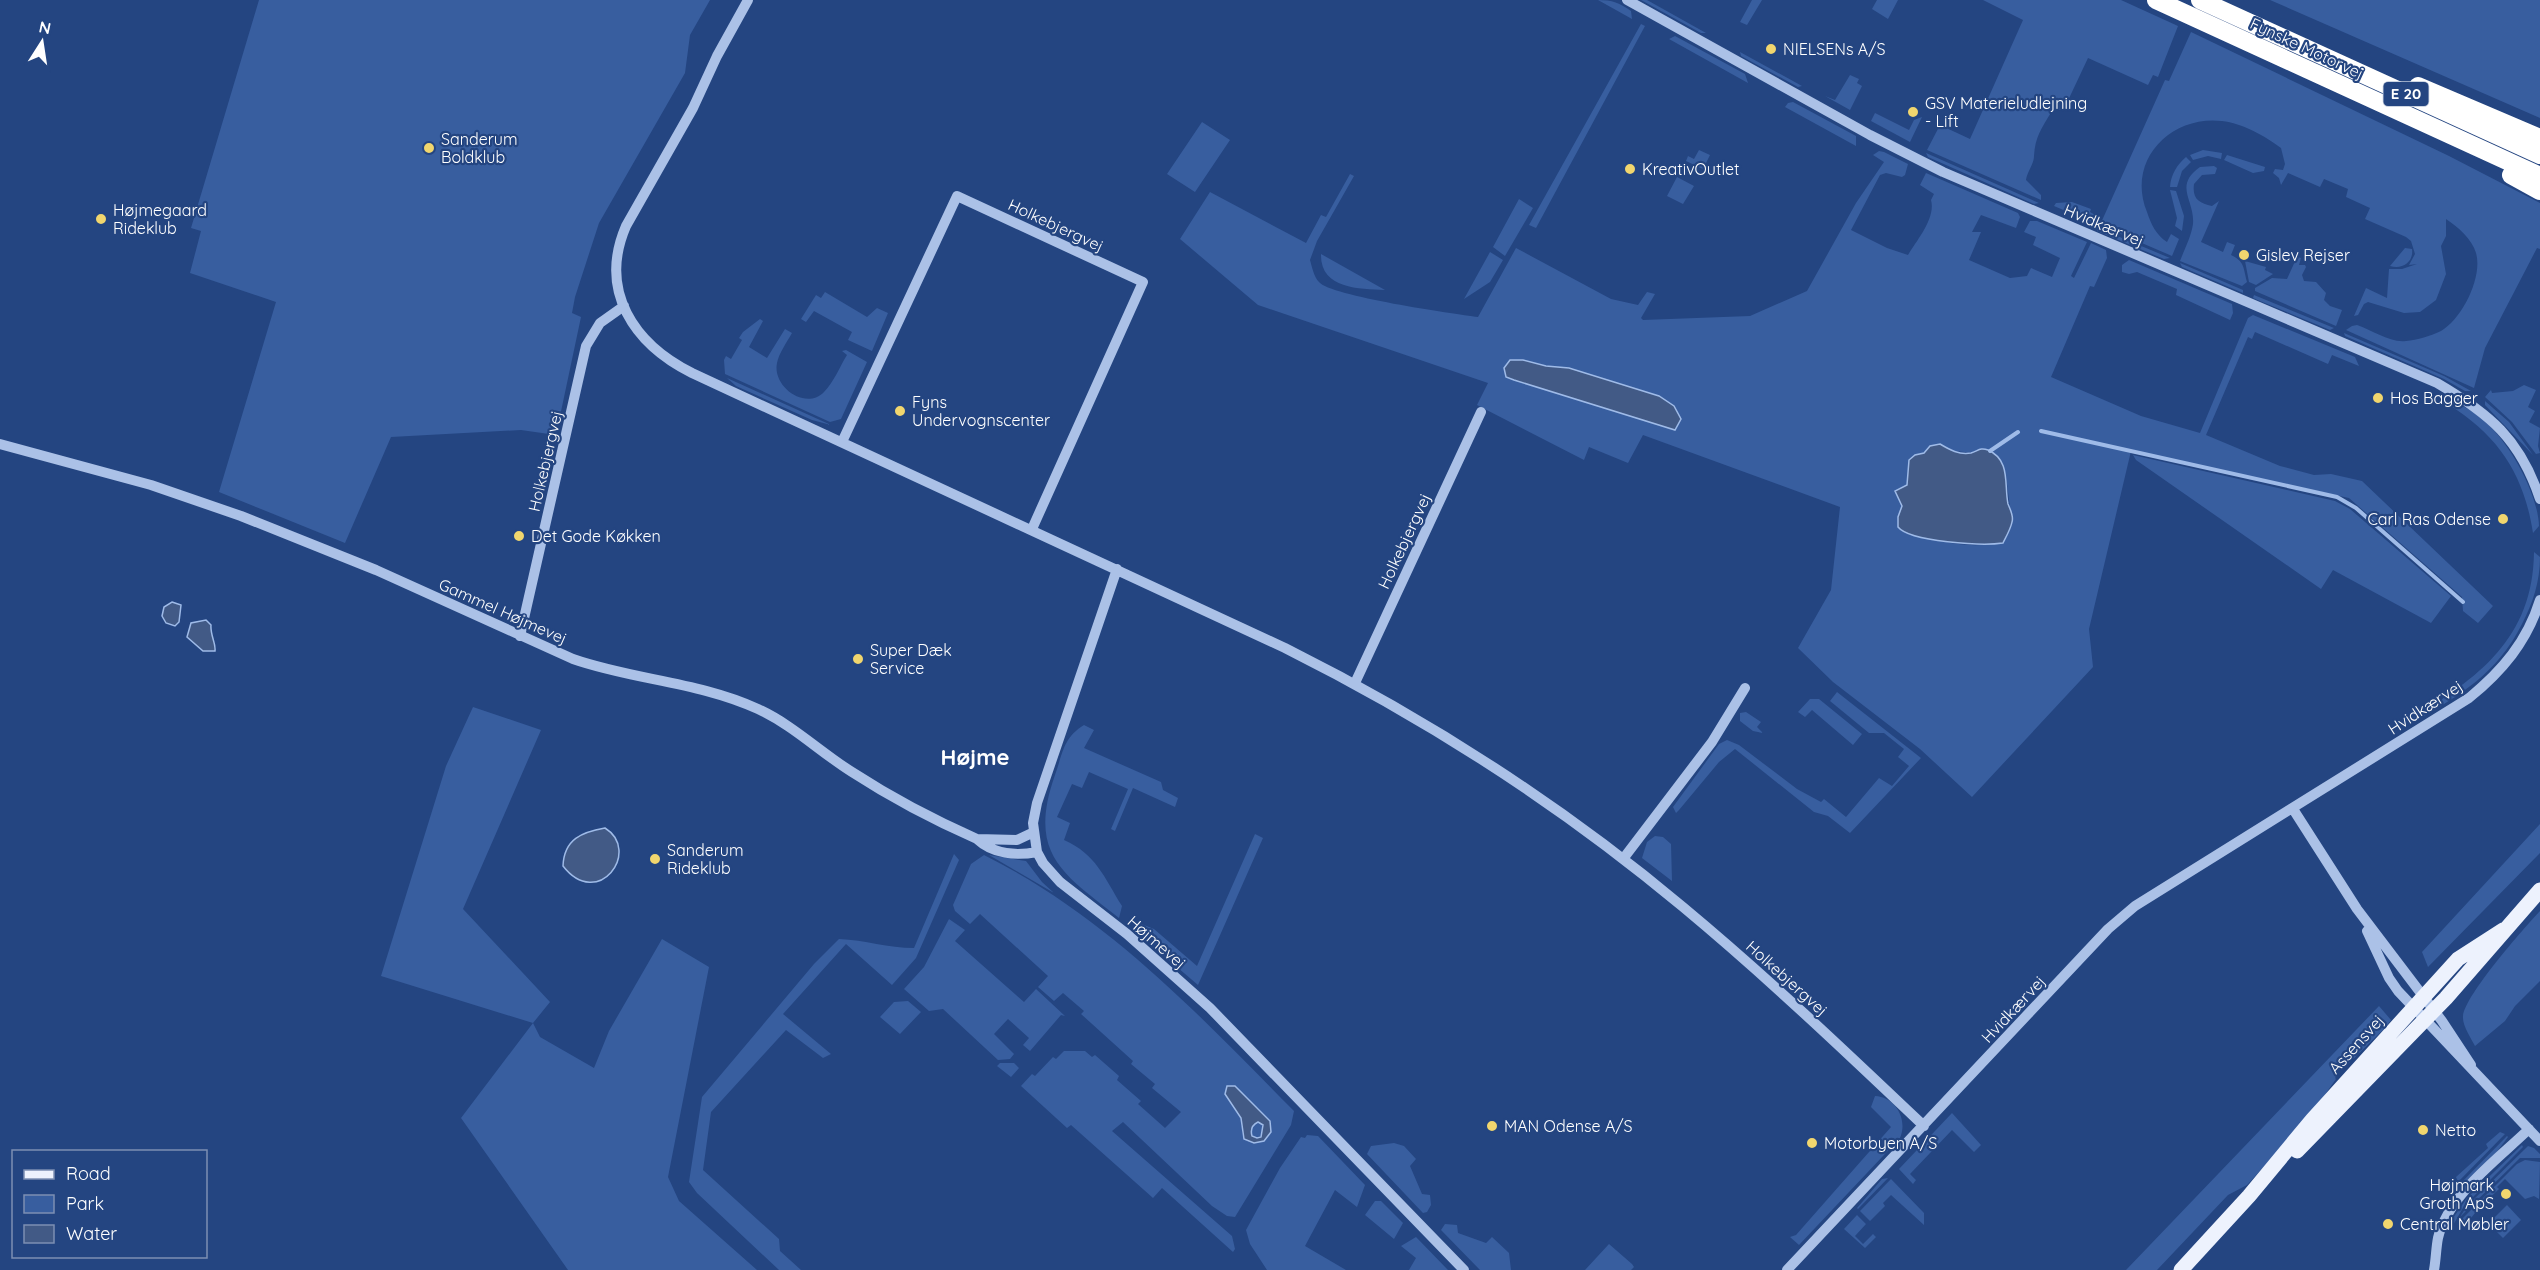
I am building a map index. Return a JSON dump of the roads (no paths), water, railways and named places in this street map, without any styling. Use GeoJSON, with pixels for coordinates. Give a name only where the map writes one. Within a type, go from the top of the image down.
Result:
{"type":"FeatureCollection","features":[{"type":"Feature","properties":{"kind":"highway","name":"Fynske Motorvej"},"geometry":{"type":"LineString","coordinates":[[2156,0],[2540,176]]}},
{"type":"Feature","properties":{"kind":"highway","name":"Fynske Motorvej"},"geometry":{"type":"LineString","coordinates":[[2200,0],[2540,155]]}},
{"type":"Feature","properties":{"kind":"highway"},"geometry":{"type":"LineString","coordinates":[[2271,32],[2346,55],[2540,138]]}},
{"type":"Feature","properties":{"kind":"highway"},"geometry":{"type":"LineString","coordinates":[[2392,108],[2540,190]]}},
{"type":"Feature","properties":{"kind":"main road","name":"Assensvej"},"geometry":{"type":"LineString","coordinates":[[2249,1196],[2322,1127],[2429,1015],[2540,890]]}},
{"type":"Feature","properties":{"kind":"main road","name":"Assensvej"},"geometry":{"type":"LineString","coordinates":[[2181,1270],[2249,1196],[2312,1120],[2458,959],[2503,930]]}},
{"type":"Feature","properties":{"kind":"street","name":"Holkebjergvej"},"geometry":{"type":"LineString","coordinates":[[748,0],[717,56],[693,108],[624,232],[617,264],[618,285],[624,306],[639,334],[666,359],[1032,529],[1355,683],[1431,728],[1532,791],[1681,905],[1778,988],[1924,1126]]}},
{"type":"Feature","properties":{"kind":"street","name":"Hvidkærvej"},"geometry":{"type":"LineString","coordinates":[[1627,0],[1861,130],[1942,172],[2437,383],[2472,404],[2498,426],[2518,450],[2532,476],[2540,499]]}},
{"type":"Feature","properties":{"kind":"street","name":"Holkebjergvej"},"geometry":{"type":"LineString","coordinates":[[842,442],[957,196],[1143,282],[1032,529]]}},
{"type":"Feature","properties":{"kind":"street","name":"Holkebjergvej"},"geometry":{"type":"LineString","coordinates":[[520,636],[586,346],[600,323],[624,306]]}},
{"type":"Feature","properties":{"kind":"street","name":"Holkebjergvej"},"geometry":{"type":"LineString","coordinates":[[1355,683],[1482,412]]}},
{"type":"Feature","properties":{"kind":"street","name":"Gammel Højmevej"},"geometry":{"type":"LineString","coordinates":[[0,444],[151,485],[210,505],[376,570],[520,636],[605,670],[723,696],[758,708],[798,731],[851,771],[896,798],[977,839],[986,848],[1022,855],[1037,852]]}},
{"type":"Feature","properties":{"kind":"street","name":"Højmevej"},"geometry":{"type":"LineString","coordinates":[[1117,569],[1037,803],[1033,823],[1037,852],[1042,863],[1060,882],[1127,934],[1210,1008],[1464,1270]]}},
{"type":"Feature","properties":{"kind":"street","name":"Hvidkærvej"},"geometry":{"type":"LineString","coordinates":[[1787,1270],[2108,929],[2135,906],[2469,698],[2495,676],[2514,654],[2526,636],[2540,600]]}},
{"type":"Feature","properties":{"kind":"street"},"geometry":{"type":"LineString","coordinates":[[1623,859],[1712,742],[1745,688]]}},
{"type":"Feature","properties":{"kind":"street"},"geometry":{"type":"LineString","coordinates":[[2293,809],[2418,1002],[2540,1141]]}},
{"type":"Feature","properties":{"kind":"street","name":"Gammel Højmevej"},"geometry":{"type":"LineString","coordinates":[[977,839],[1017,840],[1034,832]]}},
{"type":"Feature","properties":{"kind":"street"},"geometry":{"type":"LineString","coordinates":[[2356,909],[2389,978],[2418,1002]]}},
{"type":"Feature","properties":{"kind":"street"},"geometry":{"type":"LineString","coordinates":[[2434,1270],[2438,1238],[2459,1196],[2529,1129]]}},
{"type":"Feature","properties":{"kind":"water"},"geometry":{"type":"Polygon","coordinates":[[[1510,360],[1569,368],[1659,396],[1674,406],[1681,419],[1675,430],[1514,380],[1506,377],[1504,368],[1510,360]]]}},
{"type":"Feature","properties":{"kind":"water"},"geometry":{"type":"Polygon","coordinates":[[[1940,444],[1963,453],[1985,449],[1995,454],[2000,460],[2005,474],[2008,504],[2012,513],[2011,527],[2003,543],[1980,544],[1931,539],[1905,532],[1898,527],[1898,517],[1902,506],[1895,491],[1907,485],[1909,460],[1915,455],[1924,453],[1930,446],[1940,444]]]}},
{"type":"Feature","properties":{"kind":"water"},"geometry":{"type":"Polygon","coordinates":[[[172,602],[181,605],[179,622],[175,626],[166,623],[162,616],[164,607],[172,602]]]}},
{"type":"Feature","properties":{"kind":"water"},"geometry":{"type":"Polygon","coordinates":[[[206,620],[211,625],[215,651],[203,651],[187,637],[191,623],[206,620]]]}},
{"type":"Feature","properties":{"kind":"water"},"geometry":{"type":"Polygon","coordinates":[[[605,828],[615,838],[619,850],[617,862],[611,872],[601,880],[590,882],[576,878],[563,866],[567,849],[576,838],[605,828]]]}},
{"type":"Feature","properties":{"kind":"water"},"geometry":{"type":"Polygon","coordinates":[[[1227,1086],[1235,1086],[1270,1121],[1271,1132],[1264,1141],[1254,1143],[1244,1139],[1241,1118],[1225,1094],[1227,1086]],[[1258,1122],[1254,1124],[1251,1129],[1252,1136],[1261,1137],[1263,1125],[1258,1122]]]}},
{"type":"Feature","properties":{"kind":"waterway"},"geometry":{"type":"LineString","coordinates":[[2041,431],[2337,497],[2356,508],[2463,602]]}},
{"type":"Feature","properties":{"kind":"waterway"},"geometry":{"type":"LineString","coordinates":[[1990,451],[2018,432]]}},
{"type":"Feature","properties":{"kind":"place","name":"NIELSENs A/S"},"geometry":{"type":"Point","coordinates":[1771,49]}},
{"type":"Feature","properties":{"kind":"place","name":"GSV Materieludlejning - Lift"},"geometry":{"type":"Point","coordinates":[1913,112]}},
{"type":"Feature","properties":{"kind":"place","name":"Sanderum Boldklub"},"geometry":{"type":"Point","coordinates":[429,148]}},
{"type":"Feature","properties":{"kind":"place","name":"KreativOutlet"},"geometry":{"type":"Point","coordinates":[1630,169]}},
{"type":"Feature","properties":{"kind":"place","name":"Højmegaard Rideklub"},"geometry":{"type":"Point","coordinates":[101,219]}},
{"type":"Feature","properties":{"kind":"place","name":"Gislev Rejser"},"geometry":{"type":"Point","coordinates":[2244,255]}},
{"type":"Feature","properties":{"kind":"place","name":"Hos Bagger"},"geometry":{"type":"Point","coordinates":[2378,398]}},
{"type":"Feature","properties":{"kind":"place","name":"Fyns Undervognscenter"},"geometry":{"type":"Point","coordinates":[900,411]}},
{"type":"Feature","properties":{"kind":"place","name":"Carl Ras Odense"},"geometry":{"type":"Point","coordinates":[2503,519]}},
{"type":"Feature","properties":{"kind":"place","name":"Det Gode Køkken"},"geometry":{"type":"Point","coordinates":[519,536]}},
{"type":"Feature","properties":{"kind":"place","name":"Super Dæk Service"},"geometry":{"type":"Point","coordinates":[858,659]}},
{"type":"Feature","properties":{"kind":"place","name":"Sanderum Rideklub"},"geometry":{"type":"Point","coordinates":[655,859]}},
{"type":"Feature","properties":{"kind":"place","name":"MAN Odense A/S"},"geometry":{"type":"Point","coordinates":[1492,1126]}},
{"type":"Feature","properties":{"kind":"place","name":"Netto"},"geometry":{"type":"Point","coordinates":[2423,1130]}},
{"type":"Feature","properties":{"kind":"place","name":"Motorbyen A/S"},"geometry":{"type":"Point","coordinates":[1812,1143]}},
{"type":"Feature","properties":{"kind":"place","name":"Højmark Groth ApS"},"geometry":{"type":"Point","coordinates":[2506,1194]}},
{"type":"Feature","properties":{"kind":"place","name":"Central Møbler"},"geometry":{"type":"Point","coordinates":[2388,1224]}},
{"type":"Feature","properties":{"kind":"district","name":"Højme"},"geometry":{"type":"Point","coordinates":[975,757]}}]}
